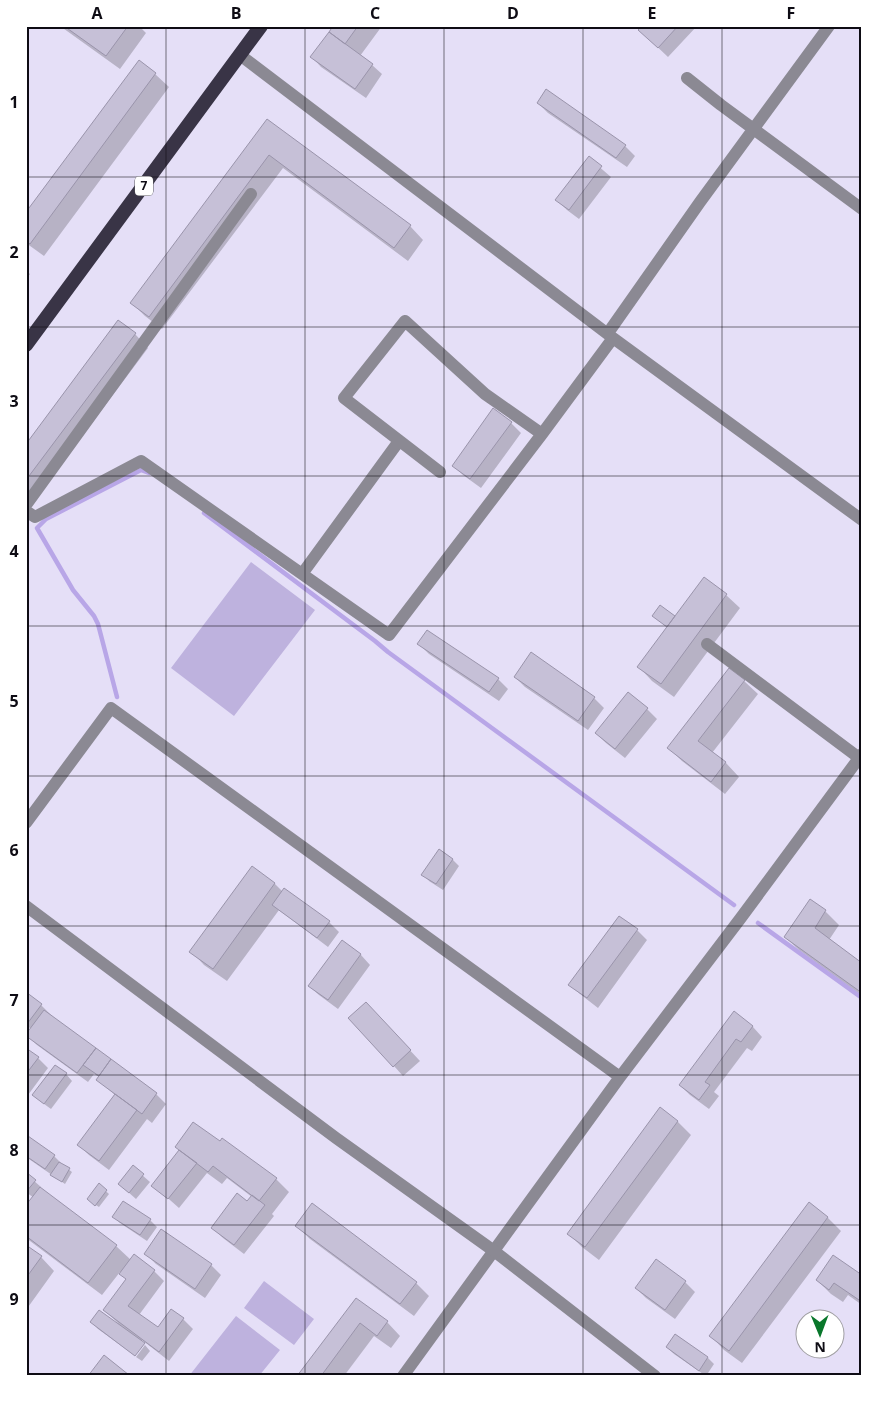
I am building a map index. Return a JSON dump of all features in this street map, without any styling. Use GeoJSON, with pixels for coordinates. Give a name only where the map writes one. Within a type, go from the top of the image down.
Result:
{"type":"FeatureCollection","features":[{"type":"Feature","properties":{"kind":"highway","name":"7"},"geometry":{"type":"LineString","coordinates":[[26,345],[261,26]]}},
{"type":"Feature","properties":{"kind":"street"},"geometry":{"type":"LineString","coordinates":[[26,511],[34,517],[141,461],[389,635],[542,434],[700,202],[829,26]]}},
{"type":"Feature","properties":{"kind":"street"},"geometry":{"type":"LineString","coordinates":[[240,55],[610,335],[862,520]]}},
{"type":"Feature","properties":{"kind":"street"},"geometry":{"type":"LineString","coordinates":[[687,78],[862,209]]}},
{"type":"Feature","properties":{"kind":"street"},"geometry":{"type":"LineString","coordinates":[[26,505],[251,194]]}},
{"type":"Feature","properties":{"kind":"street"},"geometry":{"type":"LineString","coordinates":[[440,472],[344,398],[405,321],[485,394],[542,434]]}},
{"type":"Feature","properties":{"kind":"street"},"geometry":{"type":"LineString","coordinates":[[302,574],[399,441]]}},
{"type":"Feature","properties":{"kind":"street"},"geometry":{"type":"LineString","coordinates":[[403,1376],[620,1077],[861,757],[707,644]]}},
{"type":"Feature","properties":{"kind":"street"},"geometry":{"type":"LineString","coordinates":[[26,824],[111,708],[620,1077]]}},
{"type":"Feature","properties":{"kind":"street"},"geometry":{"type":"LineString","coordinates":[[26,906],[336,1138],[494,1251],[655,1376]]}},
{"type":"Feature","properties":{"kind":"shaded area"},"geometry":{"type":"Polygon","coordinates":[[[251,562],[315,610],[234,716],[171,668],[251,562]]]}},
{"type":"Feature","properties":{"kind":"shaded area"},"geometry":{"type":"Polygon","coordinates":[[[264,1281],[314,1319],[294,1345],[244,1308],[264,1281]]]}},
{"type":"Feature","properties":{"kind":"shaded area"},"geometry":{"type":"Polygon","coordinates":[[[236,1316],[280,1350],[259,1376],[189,1376],[236,1316]]]}},
{"type":"Feature","properties":{"kind":"building"},"geometry":{"type":"Polygon","coordinates":[[[64,26],[128,26],[106,56],[64,26]]]}},
{"type":"Feature","properties":{"kind":"building"},"geometry":{"type":"Polygon","coordinates":[[[333,26],[358,26],[345,44],[329,32],[333,26]]]}},
{"type":"Feature","properties":{"kind":"building"},"geometry":{"type":"Polygon","coordinates":[[[642,26],[678,26],[658,48],[638,30],[642,26]]]}},
{"type":"Feature","properties":{"kind":"building"},"geometry":{"type":"Polygon","coordinates":[[[329,32],[373,64],[355,89],[310,57],[329,32]]]}},
{"type":"Feature","properties":{"kind":"building"},"geometry":{"type":"Polygon","coordinates":[[[139,60],[156,73],[30,244],[26,241],[26,212],[139,60]]]}},
{"type":"Feature","properties":{"kind":"building"},"geometry":{"type":"Polygon","coordinates":[[[546,89],[626,145],[616,158],[537,103],[546,89]]]}},
{"type":"Feature","properties":{"kind":"building"},"geometry":{"type":"Polygon","coordinates":[[[267,119],[411,225],[394,248],[269,155],[149,317],[130,303],[267,119]]]}},
{"type":"Feature","properties":{"kind":"building"},"geometry":{"type":"Polygon","coordinates":[[[589,156],[602,166],[569,210],[555,200],[589,156]]]}},
{"type":"Feature","properties":{"kind":"building"},"geometry":{"type":"Polygon","coordinates":[[[118,320],[136,333],[26,480],[26,444],[118,320]]]}},
{"type":"Feature","properties":{"kind":"building"},"geometry":{"type":"Polygon","coordinates":[[[493,408],[512,422],[470,479],[452,466],[493,408]]]}},
{"type":"Feature","properties":{"kind":"building"},"geometry":{"type":"Polygon","coordinates":[[[704,577],[727,594],[661,684],[637,667],[704,577]]]}},
{"type":"Feature","properties":{"kind":"building"},"geometry":{"type":"Polygon","coordinates":[[[660,605],[675,616],[667,627],[652,616],[660,605]]]}},
{"type":"Feature","properties":{"kind":"building"},"geometry":{"type":"Polygon","coordinates":[[[427,630],[499,678],[489,692],[417,644],[427,630]]]}},
{"type":"Feature","properties":{"kind":"building"},"geometry":{"type":"Polygon","coordinates":[[[531,652],[595,697],[578,721],[514,677],[531,652]]]}},
{"type":"Feature","properties":{"kind":"building"},"geometry":{"type":"Polygon","coordinates":[[[729,668],[745,680],[698,741],[726,762],[711,782],[667,748],[729,668]]]}},
{"type":"Feature","properties":{"kind":"building"},"geometry":{"type":"Polygon","coordinates":[[[628,692],[648,708],[615,749],[595,733],[628,692]]]}},
{"type":"Feature","properties":{"kind":"building"},"geometry":{"type":"Polygon","coordinates":[[[439,849],[453,859],[436,884],[421,875],[439,849]]]}},
{"type":"Feature","properties":{"kind":"building"},"geometry":{"type":"Polygon","coordinates":[[[252,866],[275,883],[213,969],[189,952],[252,866]]]}},
{"type":"Feature","properties":{"kind":"building"},"geometry":{"type":"Polygon","coordinates":[[[284,888],[330,921],[317,938],[272,905],[284,888]]]}},
{"type":"Feature","properties":{"kind":"building"},"geometry":{"type":"Polygon","coordinates":[[[810,899],[826,910],[815,928],[862,963],[862,993],[784,937],[810,899]]]}},
{"type":"Feature","properties":{"kind":"building"},"geometry":{"type":"Polygon","coordinates":[[[619,916],[638,929],[587,998],[568,985],[619,916]]]}},
{"type":"Feature","properties":{"kind":"building"},"geometry":{"type":"Polygon","coordinates":[[[342,940],[361,954],[328,1000],[308,986],[342,940]]]}},
{"type":"Feature","properties":{"kind":"building"},"geometry":{"type":"Polygon","coordinates":[[[26,992],[42,1004],[27,1024],[26,1023],[26,992]]]}},
{"type":"Feature","properties":{"kind":"building"},"geometry":{"type":"Polygon","coordinates":[[[366,1002],[411,1050],[393,1067],[348,1018],[366,1002]]]}},
{"type":"Feature","properties":{"kind":"building"},"geometry":{"type":"Polygon","coordinates":[[[44,1010],[96,1048],[77,1073],[26,1036],[44,1010]]]}},
{"type":"Feature","properties":{"kind":"building"},"geometry":{"type":"Polygon","coordinates":[[[734,1011],[753,1026],[741,1042],[736,1039],[705,1082],[710,1085],[699,1100],[679,1085],[734,1011]]]}},
{"type":"Feature","properties":{"kind":"building"},"geometry":{"type":"Polygon","coordinates":[[[26,1048],[39,1057],[26,1074],[26,1048]]]}},
{"type":"Feature","properties":{"kind":"building"},"geometry":{"type":"Polygon","coordinates":[[[96,1048],[111,1059],[99,1076],[83,1065],[96,1048]]]}},
{"type":"Feature","properties":{"kind":"building"},"geometry":{"type":"Polygon","coordinates":[[[111,1059],[157,1093],[142,1114],[96,1080],[111,1059]]]}},
{"type":"Feature","properties":{"kind":"building"},"geometry":{"type":"Polygon","coordinates":[[[55,1065],[67,1073],[44,1104],[32,1095],[55,1065]]]}},
{"type":"Feature","properties":{"kind":"building"},"geometry":{"type":"Polygon","coordinates":[[[115,1094],[137,1110],[99,1161],[77,1145],[115,1094]]]}},
{"type":"Feature","properties":{"kind":"building"},"geometry":{"type":"Polygon","coordinates":[[[660,1107],[678,1121],[585,1247],[567,1234],[660,1107]]]}},
{"type":"Feature","properties":{"kind":"building"},"geometry":{"type":"Polygon","coordinates":[[[193,1122],[220,1141],[222,1138],[277,1178],[259,1201],[213,1166],[208,1172],[175,1147],[193,1122]]]}},
{"type":"Feature","properties":{"kind":"building"},"geometry":{"type":"Polygon","coordinates":[[[28,1136],[55,1155],[45,1169],[26,1156],[26,1138],[28,1136]]]}},
{"type":"Feature","properties":{"kind":"building"},"geometry":{"type":"Polygon","coordinates":[[[179,1150],[197,1163],[168,1199],[151,1186],[179,1150]]]}},
{"type":"Feature","properties":{"kind":"building"},"geometry":{"type":"Polygon","coordinates":[[[59,1162],[70,1168],[62,1182],[50,1175],[59,1162]]]}},
{"type":"Feature","properties":{"kind":"building"},"geometry":{"type":"Polygon","coordinates":[[[133,1165],[144,1174],[129,1193],[118,1184],[133,1165]]]}},
{"type":"Feature","properties":{"kind":"building"},"geometry":{"type":"Polygon","coordinates":[[[26,1172],[36,1180],[26,1192],[26,1172]]]}},
{"type":"Feature","properties":{"kind":"building"},"geometry":{"type":"Polygon","coordinates":[[[99,1183],[107,1190],[95,1206],[87,1199],[99,1183]]]}},
{"type":"Feature","properties":{"kind":"building"},"geometry":{"type":"Polygon","coordinates":[[[40,1187],[117,1245],[88,1283],[26,1236],[26,1205],[40,1187]]]}},
{"type":"Feature","properties":{"kind":"building"},"geometry":{"type":"Polygon","coordinates":[[[237,1193],[247,1201],[252,1195],[265,1205],[234,1245],[211,1228],[237,1193]]]}},
{"type":"Feature","properties":{"kind":"building"},"geometry":{"type":"Polygon","coordinates":[[[123,1201],[151,1219],[140,1235],[112,1217],[123,1201]]]}},
{"type":"Feature","properties":{"kind":"building"},"geometry":{"type":"Polygon","coordinates":[[[809,1202],[828,1217],[729,1351],[709,1336],[809,1202]]]}},
{"type":"Feature","properties":{"kind":"building"},"geometry":{"type":"Polygon","coordinates":[[[312,1203],[417,1282],[400,1304],[295,1226],[312,1203]]]}},
{"type":"Feature","properties":{"kind":"building"},"geometry":{"type":"Polygon","coordinates":[[[161,1229],[212,1264],[195,1289],[144,1254],[161,1229]]]}},
{"type":"Feature","properties":{"kind":"building"},"geometry":{"type":"Polygon","coordinates":[[[26,1245],[42,1256],[26,1278],[26,1245]]]}},
{"type":"Feature","properties":{"kind":"building"},"geometry":{"type":"Polygon","coordinates":[[[134,1254],[155,1270],[128,1306],[158,1327],[171,1309],[184,1318],[159,1352],[103,1310],[126,1279],[119,1274],[134,1254]]]}},
{"type":"Feature","properties":{"kind":"building"},"geometry":{"type":"Polygon","coordinates":[[[833,1255],[862,1275],[862,1302],[834,1283],[829,1290],[816,1280],[833,1255]]]}},
{"type":"Feature","properties":{"kind":"building"},"geometry":{"type":"Polygon","coordinates":[[[656,1259],[686,1281],[665,1310],[635,1288],[656,1259]]]}},
{"type":"Feature","properties":{"kind":"building"},"geometry":{"type":"Polygon","coordinates":[[[356,1298],[388,1321],[377,1336],[360,1323],[321,1376],[297,1376],[356,1298]]]}},
{"type":"Feature","properties":{"kind":"building"},"geometry":{"type":"Polygon","coordinates":[[[99,1310],[145,1343],[135,1356],[90,1322],[99,1310]]]}},
{"type":"Feature","properties":{"kind":"building"},"geometry":{"type":"Polygon","coordinates":[[[675,1334],[708,1357],[699,1371],[666,1347],[675,1334]]]}},
{"type":"Feature","properties":{"kind":"building"},"geometry":{"type":"Polygon","coordinates":[[[104,1355],[129,1375],[129,1376],[88,1376],[104,1355]]]}},
{"type":"Feature","properties":{"kind":"waterway"},"geometry":{"type":"LineString","coordinates":[[117,697],[98,624],[94,616],[73,590],[37,528],[46,519],[141,470],[149,473]]}},
{"type":"Feature","properties":{"kind":"waterway"},"geometry":{"type":"LineString","coordinates":[[204,513],[388,652],[734,905]]}},
{"type":"Feature","properties":{"kind":"waterway"},"geometry":{"type":"LineString","coordinates":[[758,923],[862,998]]}}]}
